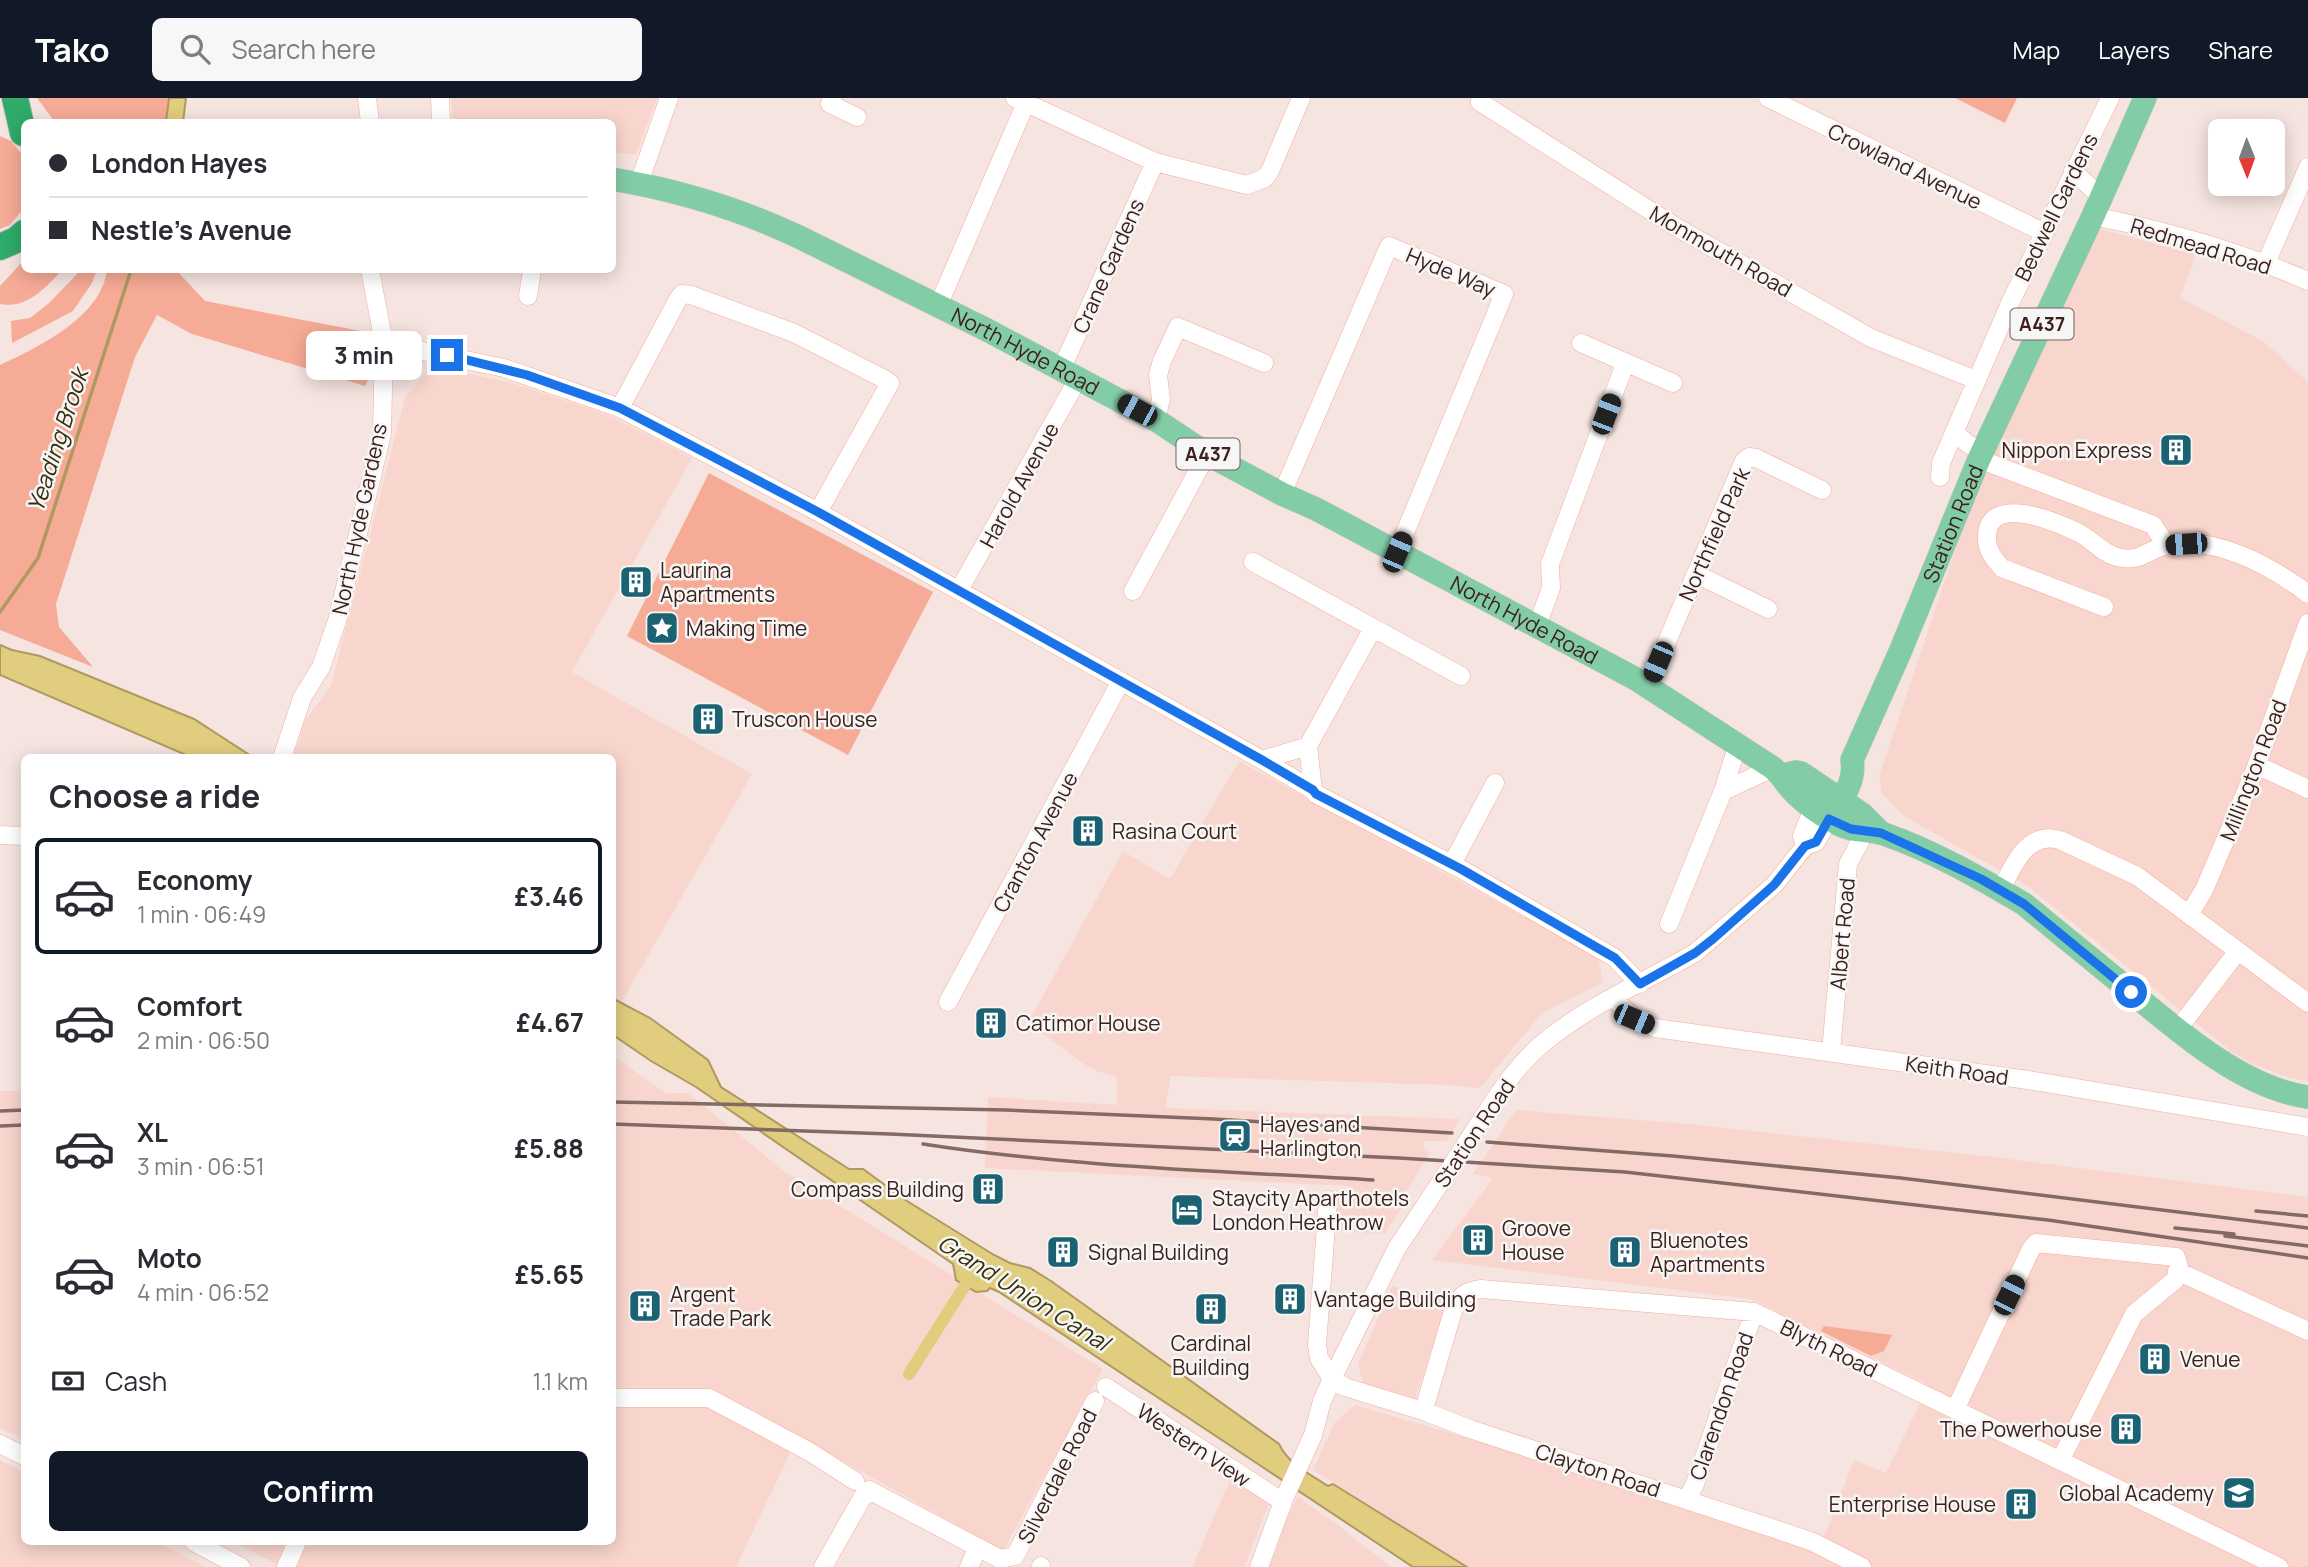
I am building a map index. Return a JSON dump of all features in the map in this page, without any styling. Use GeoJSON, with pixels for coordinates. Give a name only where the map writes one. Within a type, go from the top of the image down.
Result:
{"type":"FeatureCollection","features":[{"type":"Feature","properties":{"kind":"highway"},"geometry":{"type":"LineString","coordinates":[[15,98],[16,130]]}},
{"type":"Feature","properties":{"kind":"highway"},"geometry":{"type":"LineString","coordinates":[[0,262],[17,238]]}},
{"type":"Feature","properties":{"kind":"main road","name":"Station Road"},"geometry":{"type":"LineString","coordinates":[[1827,803],[1854,772],[1852,760],[1981,456],[2145,98]]}},
{"type":"Feature","properties":{"kind":"main road","name":"North Hyde Road"},"geometry":{"type":"LineString","coordinates":[[616,180],[760,218],[938,306],[1156,420],[1207,454],[1537,626],[1648,687],[1778,772],[1799,772],[1827,803],[1872,829],[1939,859],[2024,904],[2178,1029],[2250,1078],[2282,1091],[2308,1097]]}},
{"type":"Feature","properties":{"kind":"street"},"geometry":{"type":"LineString","coordinates":[[367,98],[370,119]]}},
{"type":"Feature","properties":{"kind":"street"},"geometry":{"type":"LineString","coordinates":[[440,98],[441,119]]}},
{"type":"Feature","properties":{"kind":"street"},"geometry":{"type":"LineString","coordinates":[[639,184],[669,98]]}},
{"type":"Feature","properties":{"kind":"street"},"geometry":{"type":"LineString","coordinates":[[938,306],[1023,100],[1155,162],[1247,185],[1265,178],[1301,98]]}},
{"type":"Feature","properties":{"kind":"street","name":"Monmouth Road"},"geometry":{"type":"LineString","coordinates":[[1480,98],[1480,102],[1676,227],[1848,325],[1871,338],[1976,380]]}},
{"type":"Feature","properties":{"kind":"street","name":"Crowland Avenue"},"geometry":{"type":"LineString","coordinates":[[1768,98],[2043,233]]}},
{"type":"Feature","properties":{"kind":"street","name":"Bedwell Gardens"},"geometry":{"type":"LineString","coordinates":[[1940,477],[1941,463],[1976,380],[2043,233],[2110,98]]}},
{"type":"Feature","properties":{"kind":"street"},"geometry":{"type":"LineString","coordinates":[[826,100],[858,117]]}},
{"type":"Feature","properties":{"kind":"street","name":"Crane Gardens"},"geometry":{"type":"LineString","coordinates":[[1070,375],[1155,162]]}},
{"type":"Feature","properties":{"kind":"street"},"geometry":{"type":"LineString","coordinates":[[2266,263],[2308,167]]}},
{"type":"Feature","properties":{"kind":"street"},"geometry":{"type":"LineString","coordinates":[[2073,172],[2097,206]]}},
{"type":"Feature","properties":{"kind":"street","name":"Redmead Road"},"geometry":{"type":"LineString","coordinates":[[2097,206],[2149,227],[2266,263],[2308,281]]}},
{"type":"Feature","properties":{"kind":"street","name":"Hyde Way"},"geometry":{"type":"LineString","coordinates":[[1282,494],[1389,246],[1504,294],[1397,552]]}},
{"type":"Feature","properties":{"kind":"street","name":"North Hyde Gardens"},"geometry":{"type":"LineString","coordinates":[[283,753],[302,698],[321,667],[337,621],[382,434],[384,343],[371,273]]}},
{"type":"Feature","properties":{"kind":"street"},"geometry":{"type":"LineString","coordinates":[[528,296],[532,273]]}},
{"type":"Feature","properties":{"kind":"street"},"geometry":{"type":"LineString","coordinates":[[620,408],[682,295],[704,299],[794,333],[884,379],[890,383],[818,512]]}},
{"type":"Feature","properties":{"kind":"street"},"geometry":{"type":"LineString","coordinates":[[1156,420],[1161,399],[1158,375],[1178,327],[1264,363]]}},
{"type":"Feature","properties":{"kind":"street"},"geometry":{"type":"LineString","coordinates":[[384,343],[405,347],[426,358],[504,368],[620,408],[959,590],[1262,760],[1316,794],[1452,864],[1615,958],[1640,984]]}},
{"type":"Feature","properties":{"kind":"street"},"geometry":{"type":"LineString","coordinates":[[1581,343],[1673,383]]}},
{"type":"Feature","properties":{"kind":"street"},"geometry":{"type":"LineString","coordinates":[[1537,626],[1551,588],[1550,564],[1625,364]]}},
{"type":"Feature","properties":{"kind":"street","name":"Harold Avenue"},"geometry":{"type":"LineString","coordinates":[[959,590],[1070,375]]}},
{"type":"Feature","properties":{"kind":"street"},"geometry":{"type":"LineString","coordinates":[[1955,433],[1981,456],[2153,525],[2166,545]]}},
{"type":"Feature","properties":{"kind":"street"},"geometry":{"type":"LineString","coordinates":[[1133,591],[1207,454]]}},
{"type":"Feature","properties":{"kind":"street","name":"Northfield Park"},"geometry":{"type":"LineString","coordinates":[[1648,687],[1744,461],[1749,457],[1756,458],[1822,490]]}},
{"type":"Feature","properties":{"kind":"street"},"geometry":{"type":"LineString","coordinates":[[2104,607],[2002,569],[1992,557],[1987,544],[1987,532],[1994,520],[2006,514],[2020,512],[2080,533],[2114,556],[2132,560],[2166,545],[2207,543],[2277,571],[2308,594]]}},
{"type":"Feature","properties":{"kind":"street"},"geometry":{"type":"LineString","coordinates":[[1253,562],[1461,676]]}},
{"type":"Feature","properties":{"kind":"street"},"geometry":{"type":"LineString","coordinates":[[1696,574],[1768,609]]}},
{"type":"Feature","properties":{"kind":"street","name":"Millington Road"},"geometry":{"type":"LineString","coordinates":[[2190,913],[2200,897],[2257,765],[2308,623]]}},
{"type":"Feature","properties":{"kind":"street"},"geometry":{"type":"LineString","coordinates":[[1313,790],[1308,746],[1373,628]]}},
{"type":"Feature","properties":{"kind":"street","name":"Cranton Avenue"},"geometry":{"type":"LineString","coordinates":[[948,1002],[1121,681]]}},
{"type":"Feature","properties":{"kind":"street"},"geometry":{"type":"LineString","coordinates":[[1670,924],[1723,791],[1738,744]]}},
{"type":"Feature","properties":{"kind":"street"},"geometry":{"type":"LineString","coordinates":[[1262,760],[1308,746]]}},
{"type":"Feature","properties":{"kind":"street"},"geometry":{"type":"LineString","coordinates":[[2257,765],[2308,789]]}},
{"type":"Feature","properties":{"kind":"street"},"geometry":{"type":"LineString","coordinates":[[1723,791],[1778,772]]}},
{"type":"Feature","properties":{"kind":"street"},"geometry":{"type":"LineString","coordinates":[[1452,864],[1495,783]]}},
{"type":"Feature","properties":{"kind":"street","name":"Station Road"},"geometry":{"type":"LineString","coordinates":[[1259,1567],[1332,1379],[1402,1241],[1524,1061],[1552,1036],[1695,953],[1713,939],[1774,885],[1805,846],[1802,836],[1827,803]]}},
{"type":"Feature","properties":{"kind":"street","name":"Albert Road"},"geometry":{"type":"LineString","coordinates":[[1831,1051],[1848,864],[1872,829]]}},
{"type":"Feature","properties":{"kind":"street"},"geometry":{"type":"LineString","coordinates":[[0,835],[21,836]]}},
{"type":"Feature","properties":{"kind":"street"},"geometry":{"type":"LineString","coordinates":[[2001,890],[2024,849],[2034,840],[2053,838],[2129,872],[2190,913],[2308,1003]]}},
{"type":"Feature","properties":{"kind":"street"},"geometry":{"type":"LineString","coordinates":[[2178,1029],[2238,951]]}},
{"type":"Feature","properties":{"kind":"street","name":"Keith Road"},"geometry":{"type":"LineString","coordinates":[[1615,998],[1634,1019],[1655,1028],[2028,1080],[2308,1127]]}},
{"type":"Feature","properties":{"kind":"street"},"geometry":{"type":"LineString","coordinates":[[1328,1200],[1318,1332],[1319,1358],[1332,1379]]}},
{"type":"Feature","properties":{"kind":"street"},"geometry":{"type":"LineString","coordinates":[[1955,1410],[2036,1243],[2176,1258],[2179,1267],[2175,1280],[2134,1314],[2060,1461]]}},
{"type":"Feature","properties":{"kind":"street"},"geometry":{"type":"LineString","coordinates":[[2177,1272],[2308,1331]]}},
{"type":"Feature","properties":{"kind":"street","name":"Blyth Road"},"geometry":{"type":"LineString","coordinates":[[1426,1412],[1425,1406],[1453,1311],[1459,1298],[1467,1291],[1481,1289],[1754,1312],[2279,1567]]}},
{"type":"Feature","properties":{"kind":"street","name":"Clarendon Road"},"geometry":{"type":"LineString","coordinates":[[1687,1499],[1695,1484],[1754,1312]]}},
{"type":"Feature","properties":{"kind":"street"},"geometry":{"type":"LineString","coordinates":[[1318,1332],[1334,1347],[1351,1340]]}},
{"type":"Feature","properties":{"kind":"street","name":"Clayton Road"},"geometry":{"type":"LineString","coordinates":[[1332,1379],[1352,1390],[1426,1412],[1470,1429],[1813,1542],[1862,1567]]}},
{"type":"Feature","properties":{"kind":"street","name":"Western View"},"geometry":{"type":"LineString","coordinates":[[1100,1394],[1285,1496]]}},
{"type":"Feature","properties":{"kind":"street","name":"Silverdale Road"},"geometry":{"type":"LineString","coordinates":[[823,1567],[866,1491],[871,1490],[1000,1559],[1007,1559],[1018,1553],[1100,1394]]}},
{"type":"Feature","properties":{"kind":"street"},"geometry":{"type":"LineString","coordinates":[[616,1398],[709,1398],[810,1452],[855,1481]]}},
{"type":"Feature","properties":{"kind":"street"},"geometry":{"type":"LineString","coordinates":[[0,1444],[21,1454]]}},
{"type":"Feature","properties":{"kind":"street"},"geometry":{"type":"LineString","coordinates":[[200,1545],[241,1567]]}},
{"type":"Feature","properties":{"kind":"street"},"geometry":{"type":"LineString","coordinates":[[286,1567],[296,1545]]}},
{"type":"Feature","properties":{"kind":"street"},"geometry":{"type":"LineString","coordinates":[[968,1567],[978,1547]]}},
{"type":"Feature","properties":{"kind":"shaded area"},"geometry":{"type":"Polygon","coordinates":[[[37,98],[169,98],[166,119],[53,119],[37,98]]]}},
{"type":"Feature","properties":{"kind":"shaded area"},"geometry":{"type":"Polygon","coordinates":[[[451,98],[657,98],[636,155],[616,152],[616,119],[453,119],[451,98]]]}},
{"type":"Feature","properties":{"kind":"shaded area"},"geometry":{"type":"Polygon","coordinates":[[[1955,98],[2017,98],[2005,123],[1955,98]]]}},
{"type":"Feature","properties":{"kind":"shaded area"},"geometry":{"type":"Polygon","coordinates":[[[0,136],[11,141],[21,153],[21,212],[10,225],[0,229],[0,136]]]}},
{"type":"Feature","properties":{"kind":"shaded area"},"geometry":{"type":"Polygon","coordinates":[[[2096,228],[2196,254],[2180,298],[2263,341],[2308,382],[2308,1081],[2257,1066],[2232,1052],[2029,887],[1902,815],[1882,793],[1879,776],[1982,471],[2096,228]]]}},
{"type":"Feature","properties":{"kind":"shaded area"},"geometry":{"type":"Polygon","coordinates":[[[21,263],[21,273],[59,273],[35,296],[10,305],[0,304],[0,286],[21,263]]]}},
{"type":"Feature","properties":{"kind":"shaded area"},"geometry":{"type":"Polygon","coordinates":[[[78,273],[96,273],[73,311],[12,343],[11,321],[30,318],[78,273]]]}},
{"type":"Feature","properties":{"kind":"shaded area"},"geometry":{"type":"Polygon","coordinates":[[[106,273],[179,273],[205,301],[371,333],[374,369],[365,386],[192,334],[157,315],[135,357],[56,604],[59,627],[93,667],[0,630],[0,365],[66,328],[81,316],[102,287],[106,273]]]}},
{"type":"Feature","properties":{"kind":"shaded area"},"geometry":{"type":"Polygon","coordinates":[[[431,366],[512,383],[608,415],[692,458],[572,672],[752,774],[621,1003],[616,1000],[616,754],[294,754],[305,721],[331,686],[405,398],[431,366]]]}},
{"type":"Feature","properties":{"kind":"shaded area"},"geometry":{"type":"Polygon","coordinates":[[[709,473],[933,592],[848,755],[627,636],[709,473]]]}},
{"type":"Feature","properties":{"kind":"shaded area"},"geometry":{"type":"Polygon","coordinates":[[[1239,761],[1598,957],[1603,982],[1542,1013],[1480,1088],[1171,1076],[1165,1108],[1460,1119],[1446,1141],[1424,1141],[1424,1148],[1430,1153],[1400,1201],[1405,1202],[1385,1234],[1330,1231],[1332,1198],[1344,1198],[1349,1186],[985,1168],[988,1097],[1117,1105],[1117,1077],[1084,1064],[1028,1023],[1123,851],[1170,879],[1239,761]]]}},
{"type":"Feature","properties":{"kind":"shaded area"},"geometry":{"type":"Polygon","coordinates":[[[616,1058],[666,1093],[688,1093],[784,1171],[1103,1369],[1003,1551],[798,1436],[736,1567],[282,1567],[240,1545],[616,1545],[616,1058]]]}},
{"type":"Feature","properties":{"kind":"shaded area"},"geometry":{"type":"Polygon","coordinates":[[[0,1091],[21,1091],[21,1438],[0,1428],[0,1091]]]}},
{"type":"Feature","properties":{"kind":"shaded area"},"geometry":{"type":"Polygon","coordinates":[[[1516,1110],[1688,1124],[1993,1157],[2308,1197],[2308,1567],[1467,1567],[1313,1470],[1335,1422],[1355,1405],[1771,1527],[1816,1550],[1830,1523],[1854,1460],[1886,1473],[1929,1385],[1751,1299],[1432,1260],[1493,1178],[1473,1174],[1516,1110]]]}},
{"type":"Feature","properties":{"kind":"shaded area"},"geometry":{"type":"Polygon","coordinates":[[[1392,1286],[1448,1301],[1415,1399],[1363,1383],[1358,1364],[1392,1286]]]}},
{"type":"Feature","properties":{"kind":"shaded area"},"geometry":{"type":"Polygon","coordinates":[[[1824,1326],[1892,1335],[1884,1351],[1871,1356],[1821,1331],[1824,1326]]]}},
{"type":"Feature","properties":{"kind":"shaded area"},"geometry":{"type":"Polygon","coordinates":[[[0,1460],[21,1471],[21,1545],[163,1545],[206,1567],[0,1567],[0,1460]]]}},
{"type":"Feature","properties":{"kind":"shaded area"},"geometry":{"type":"Polygon","coordinates":[[[1231,1478],[1269,1503],[1244,1567],[1192,1567],[1231,1478]]]}},
{"type":"Feature","properties":{"kind":"shaded area"},"geometry":{"type":"Polygon","coordinates":[[[1298,1497],[1339,1526],[1391,1567],[1269,1567],[1298,1497]]]}},
{"type":"Feature","properties":{"kind":"water"},"geometry":{"type":"Polygon","coordinates":[[[169,98],[186,98],[183,119],[166,119],[169,98]]]}},
{"type":"Feature","properties":{"kind":"water"},"geometry":{"type":"Polygon","coordinates":[[[0,645],[40,656],[194,719],[248,754],[184,754],[0,675],[0,645]]]}},
{"type":"Feature","properties":{"kind":"water","name":"Grand Union Canal"},"geometry":{"type":"Polygon","coordinates":[[[616,1000],[650,1018],[708,1060],[721,1087],[849,1169],[863,1169],[907,1201],[994,1255],[1030,1268],[1051,1281],[1279,1444],[1288,1458],[1300,1468],[1328,1486],[1333,1484],[1467,1567],[1413,1567],[999,1292],[990,1288],[976,1292],[956,1280],[953,1264],[696,1087],[616,1037],[616,1000]]]}},
{"type":"Feature","properties":{"kind":"waterway","name":"Yeading Brook"},"geometry":{"type":"LineString","coordinates":[[0,612],[38,558],[130,273]]}},
{"type":"Feature","properties":{"kind":"waterway","name":"Grand Union Canal"},"geometry":{"type":"LineString","coordinates":[[909,1374],[974,1271]]}},
{"type":"Feature","properties":{"kind":"railway"},"geometry":{"type":"LineString","coordinates":[[616,1102],[1006,1110],[1452,1133]]}},
{"type":"Feature","properties":{"kind":"railway"},"geometry":{"type":"LineString","coordinates":[[0,1111],[21,1110]]}},
{"type":"Feature","properties":{"kind":"railway"},"geometry":{"type":"LineString","coordinates":[[616,1124],[1399,1158],[1625,1172],[2048,1220],[2308,1258]]}},
{"type":"Feature","properties":{"kind":"railway"},"geometry":{"type":"LineString","coordinates":[[0,1126],[21,1125]]}},
{"type":"Feature","properties":{"kind":"railway"},"geometry":{"type":"LineString","coordinates":[[1487,1142],[1673,1156],[1901,1178],[2308,1228]]}},
{"type":"Feature","properties":{"kind":"railway"},"geometry":{"type":"LineString","coordinates":[[923,1144],[1091,1163],[1373,1180]]}},
{"type":"Feature","properties":{"kind":"railway"},"geometry":{"type":"LineString","coordinates":[[2256,1211],[2308,1216]]}},
{"type":"Feature","properties":{"kind":"railway"},"geometry":{"type":"LineString","coordinates":[[2175,1228],[2234,1234]]}},
{"type":"Feature","properties":{"kind":"railway"},"geometry":{"type":"LineString","coordinates":[[2225,1236],[2308,1246]]}},
{"type":"Feature","properties":{"kind":"place","name":"Nippon Express"},"geometry":{"type":"Point","coordinates":[2176,450]}},
{"type":"Feature","properties":{"kind":"place","name":"Laurina Apartments"},"geometry":{"type":"Point","coordinates":[636,582]}},
{"type":"Feature","properties":{"kind":"place","name":"Making Time"},"geometry":{"type":"Point","coordinates":[662,628]}},
{"type":"Feature","properties":{"kind":"place","name":"Truscon House"},"geometry":{"type":"Point","coordinates":[708,719]}},
{"type":"Feature","properties":{"kind":"place","name":"Rasina Court"},"geometry":{"type":"Point","coordinates":[1088,831]}},
{"type":"Feature","properties":{"kind":"place","name":"Catimor House"},"geometry":{"type":"Point","coordinates":[991,1023]}},
{"type":"Feature","properties":{"kind":"place","name":"Hayes and Harlington"},"geometry":{"type":"Point","coordinates":[1235,1136]}},
{"type":"Feature","properties":{"kind":"place","name":"Compass Building"},"geometry":{"type":"Point","coordinates":[988,1189]}},
{"type":"Feature","properties":{"kind":"place","name":"Staycity Aparthotels London Heathrow"},"geometry":{"type":"Point","coordinates":[1187,1210]}},
{"type":"Feature","properties":{"kind":"place","name":"Groove House"},"geometry":{"type":"Point","coordinates":[1478,1240]}},
{"type":"Feature","properties":{"kind":"place","name":"Signal Building"},"geometry":{"type":"Point","coordinates":[1063,1252]}},
{"type":"Feature","properties":{"kind":"place","name":"Bluenotes Apartments"},"geometry":{"type":"Point","coordinates":[1625,1252]}},
{"type":"Feature","properties":{"kind":"place","name":"Vantage Building"},"geometry":{"type":"Point","coordinates":[1290,1299]}},
{"type":"Feature","properties":{"kind":"place","name":"Argent Trade Park"},"geometry":{"type":"Point","coordinates":[645,1306]}},
{"type":"Feature","properties":{"kind":"place","name":"Cardinal Building"},"geometry":{"type":"Point","coordinates":[1211,1309]}},
{"type":"Feature","properties":{"kind":"place","name":"Venue"},"geometry":{"type":"Point","coordinates":[2155,1359]}},
{"type":"Feature","properties":{"kind":"place","name":"The Powerhouse"},"geometry":{"type":"Point","coordinates":[2126,1429]}},
{"type":"Feature","properties":{"kind":"place","name":"Global Academy"},"geometry":{"type":"Point","coordinates":[2239,1493]}},
{"type":"Feature","properties":{"kind":"place","name":"Enterprise House"},"geometry":{"type":"Point","coordinates":[2021,1504]}},
{"type":"Feature","properties":{"kind":"route"},"geometry":{"type":"LineString","coordinates":[[447,355],[527,375],[620,408],[776,489],[1262,760],[1316,794],[1461,869],[1615,958],[1640,984],[1695,953],[1743,913],[1774,885],[1805,846],[1816,842],[1829,819],[1851,829],[1881,833],[1981,879],[2024,904],[2131,992]]}}]}
